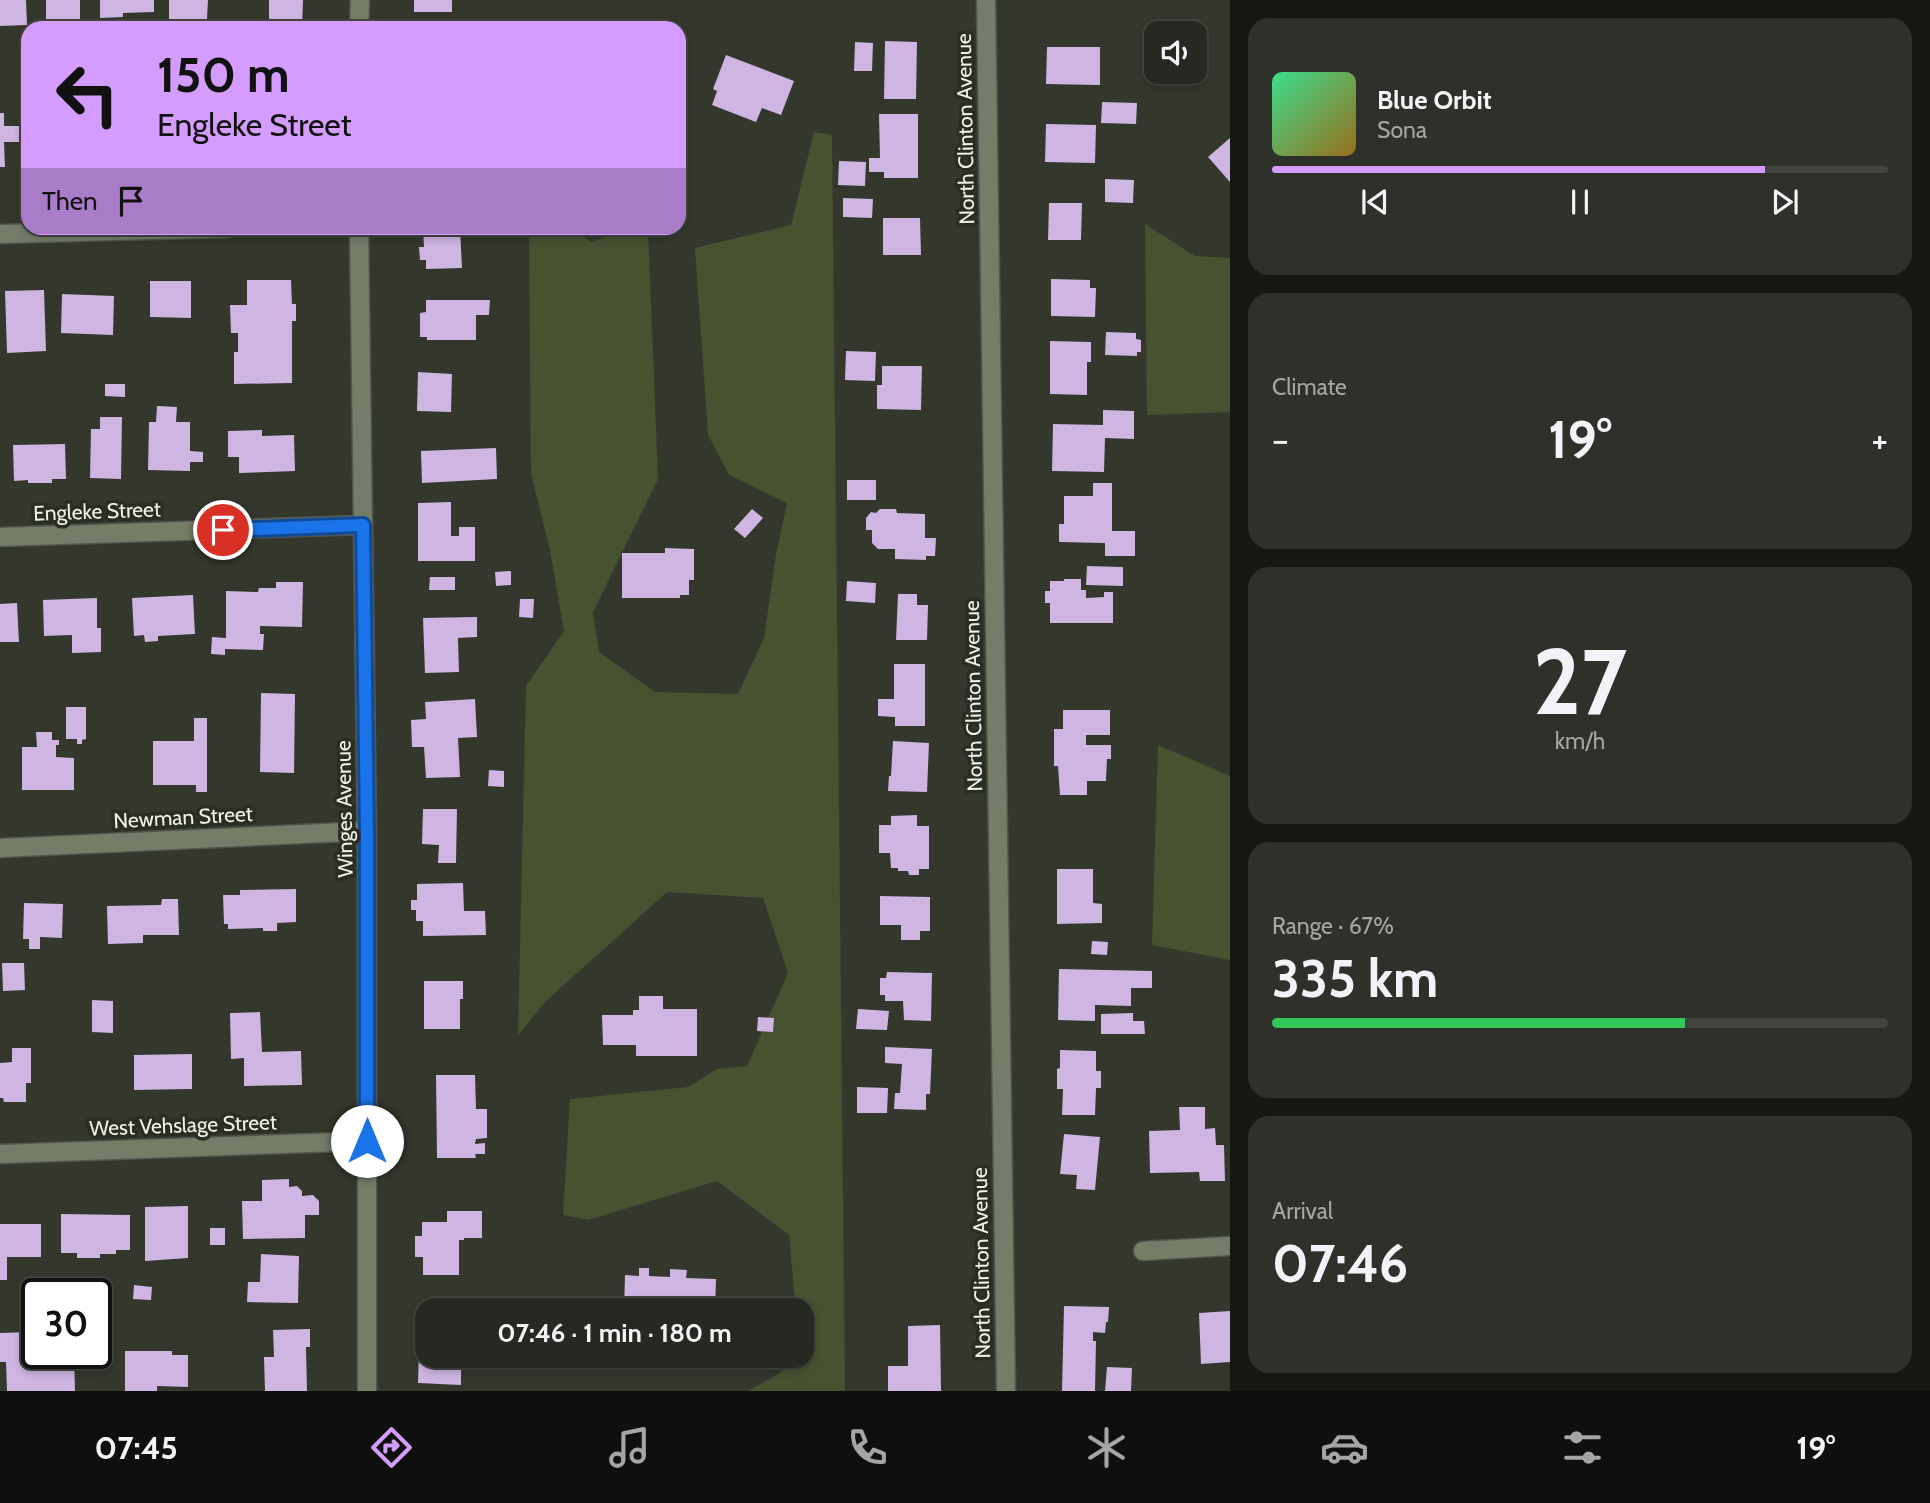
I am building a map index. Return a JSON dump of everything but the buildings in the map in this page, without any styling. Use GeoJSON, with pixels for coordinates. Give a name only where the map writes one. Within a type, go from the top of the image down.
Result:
{"type":"FeatureCollection","features":[{"type":"Feature","properties":{"kind":"street"},"geometry":{"type":"LineString","coordinates":[[359,0],[359,21]]}},
{"type":"Feature","properties":{"kind":"street","name":"North Clinton Avenue"},"geometry":{"type":"LineString","coordinates":[[986,0],[1006,1391]]}},
{"type":"Feature","properties":{"kind":"street"},"geometry":{"type":"LineString","coordinates":[[0,234],[21,233]]}},
{"type":"Feature","properties":{"kind":"street","name":"Winges Avenue"},"geometry":{"type":"LineString","coordinates":[[359,235],[367,831],[367,1391]]}},
{"type":"Feature","properties":{"kind":"street","name":"Engleke Street"},"geometry":{"type":"LineString","coordinates":[[0,537],[363,525]]}},
{"type":"Feature","properties":{"kind":"street","name":"Newman Street"},"geometry":{"type":"LineString","coordinates":[[0,848],[367,831]]}},
{"type":"Feature","properties":{"kind":"street","name":"West Vehslage Street"},"geometry":{"type":"LineString","coordinates":[[0,1154],[367,1141]]}},
{"type":"Feature","properties":{"kind":"street"},"geometry":{"type":"LineString","coordinates":[[1143,1251],[1230,1246]]}},
{"type":"Feature","properties":{"kind":"green space"},"geometry":{"type":"Polygon","coordinates":[[[814,132],[832,135],[845,1391],[748,1391],[780,1373],[782,1368],[814,1368],[814,1298],[795,1298],[789,1235],[717,1181],[588,1220],[563,1215],[570,1099],[688,1087],[717,1069],[747,1066],[788,973],[763,898],[667,892],[545,1002],[518,1036],[526,686],[564,631],[550,551],[531,473],[529,235],[580,235],[592,242],[610,235],[648,235],[658,479],[593,612],[599,652],[655,692],[738,694],[764,638],[776,554],[787,503],[729,475],[708,435],[695,248],[791,225],[814,132]]]}},
{"type":"Feature","properties":{"kind":"green space"},"geometry":{"type":"Polygon","coordinates":[[[1145,224],[1195,256],[1230,258],[1230,412],[1147,415],[1145,224]]]}},
{"type":"Feature","properties":{"kind":"green space"},"geometry":{"type":"Polygon","coordinates":[[[1158,745],[1230,776],[1230,960],[1152,945],[1158,745]]]}},
{"type":"Feature","properties":{"kind":"route"},"geometry":{"type":"LineString","coordinates":[[223,530],[363,525],[367,1141]]}}]}
